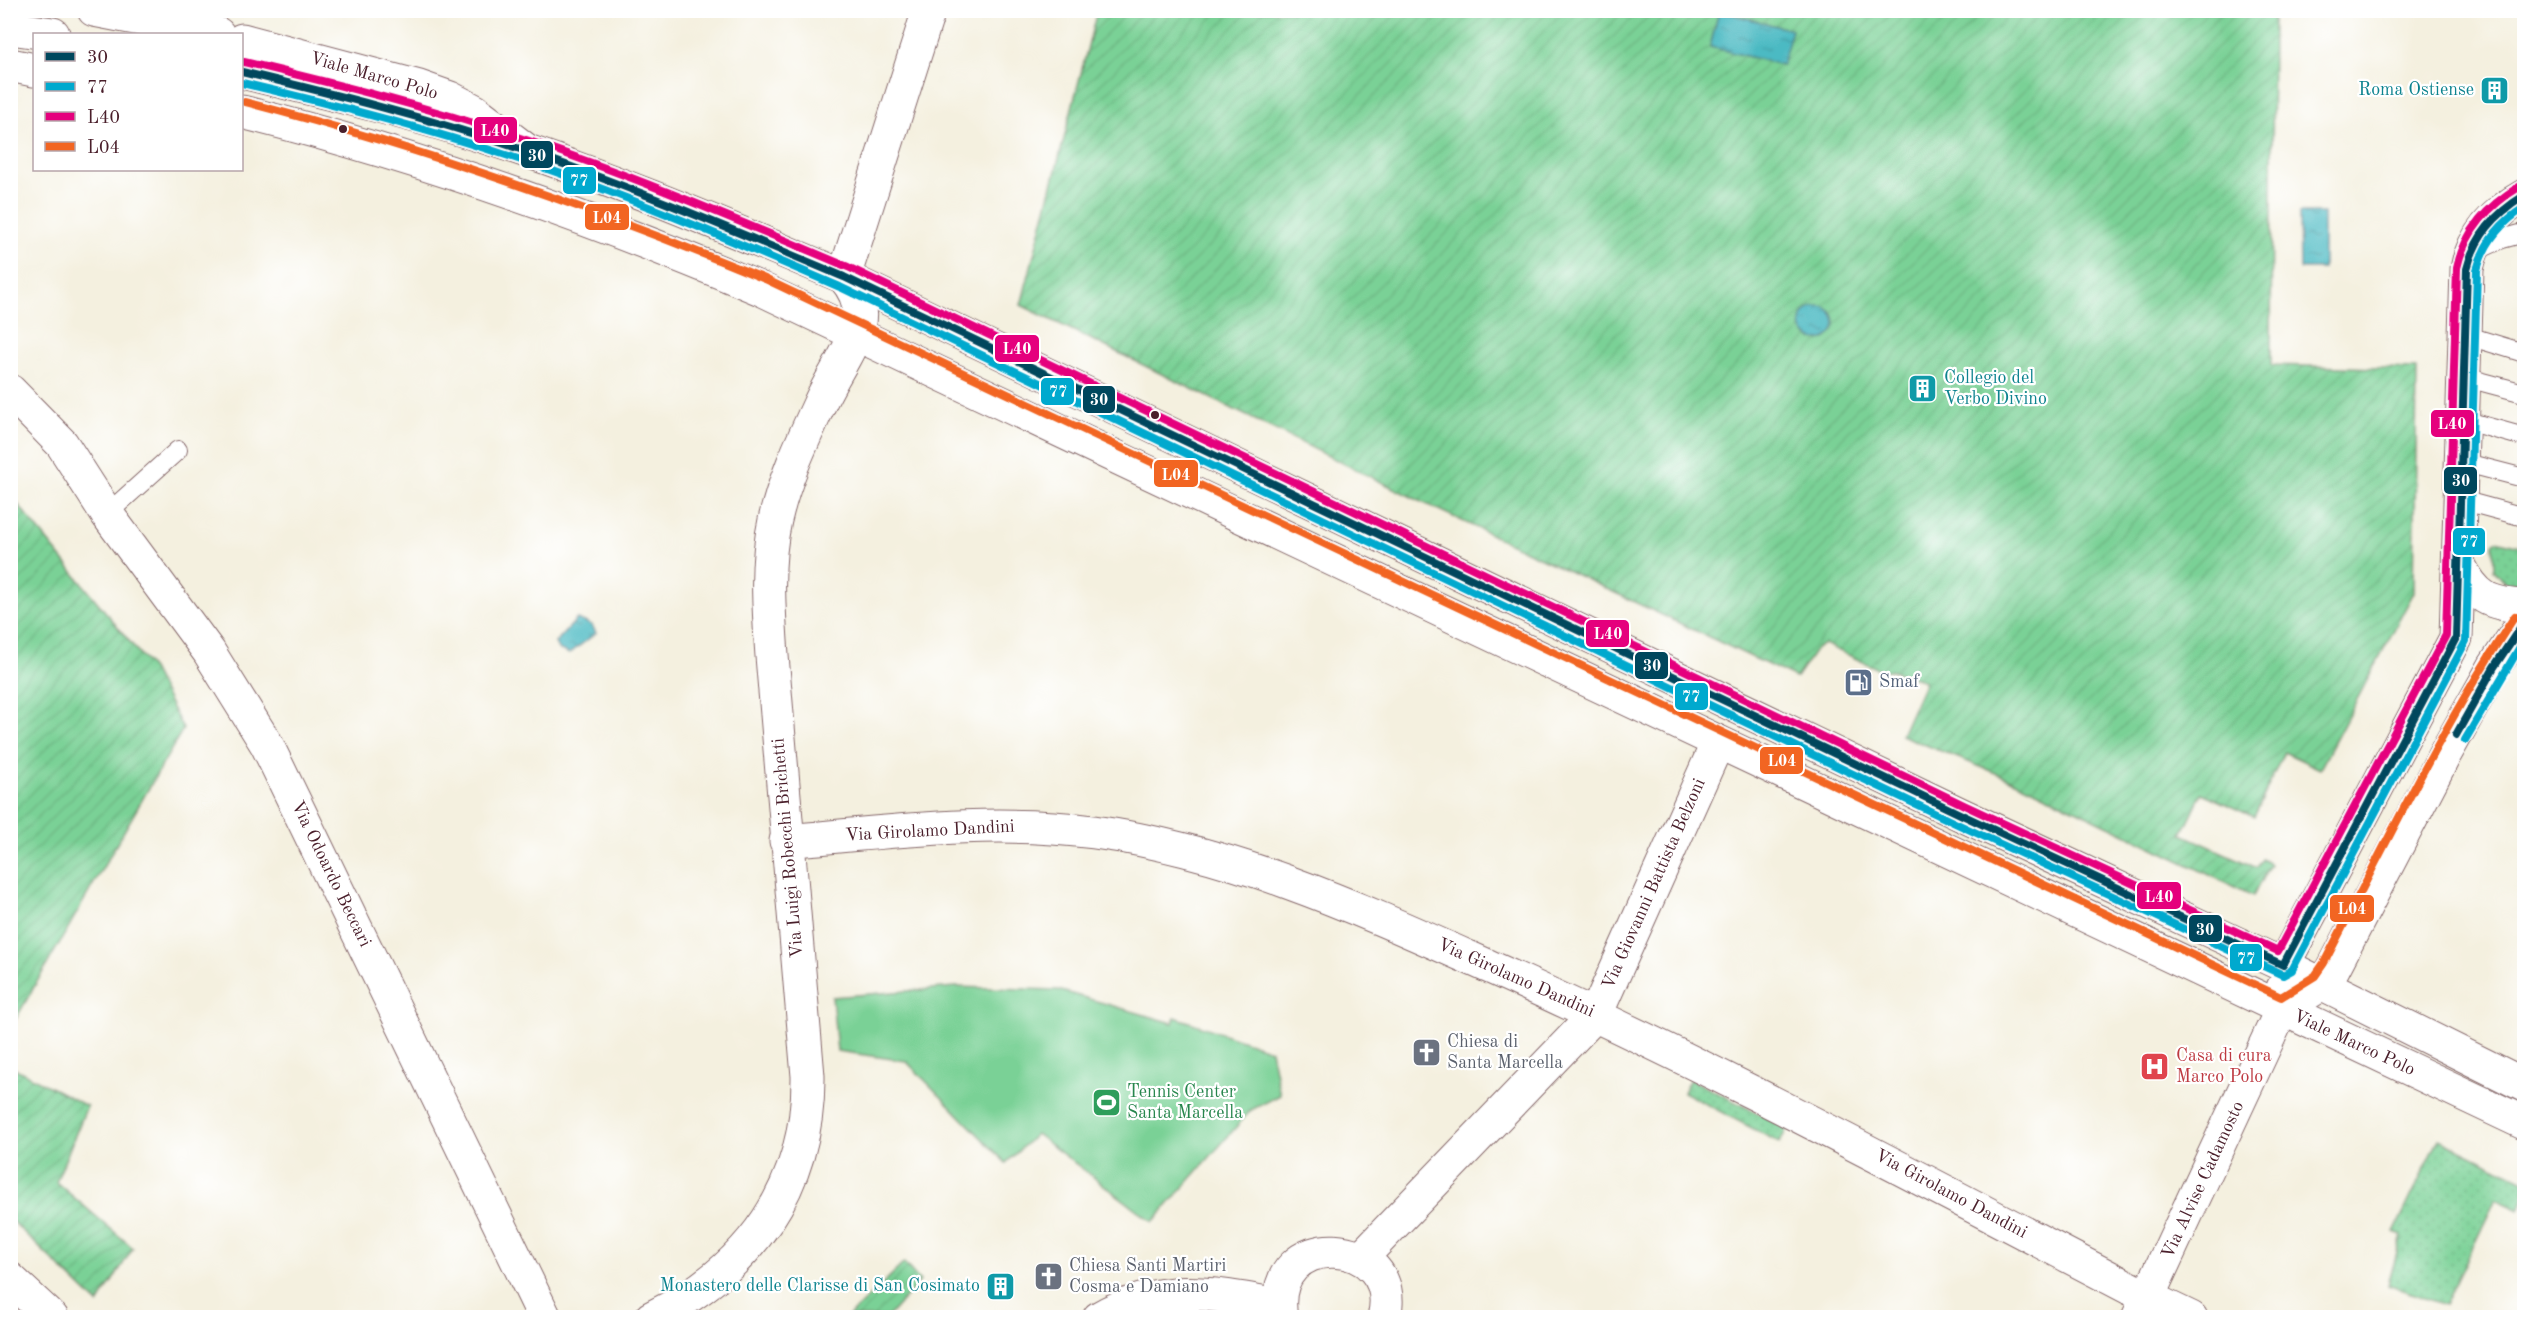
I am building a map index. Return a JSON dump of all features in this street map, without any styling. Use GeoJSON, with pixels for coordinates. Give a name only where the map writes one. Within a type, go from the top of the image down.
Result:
{"type":"FeatureCollection","features":[{"type":"Feature","properties":{"kind":"street"},"geometry":{"type":"LineString","coordinates":[[94,10],[213,33]]}},
{"type":"Feature","properties":{"kind":"street"},"geometry":{"type":"LineString","coordinates":[[856,332],[859,305],[844,277],[929,10]]}},
{"type":"Feature","properties":{"kind":"street"},"geometry":{"type":"LineString","coordinates":[[10,28],[46,33]]}},
{"type":"Feature","properties":{"kind":"street","name":"Viale Marco Polo"},"geometry":{"type":"LineString","coordinates":[[243,40],[419,87],[450,98],[475,111],[528,151]]}},
{"type":"Feature","properties":{"kind":"street"},"geometry":{"type":"LineString","coordinates":[[274,120],[254,100],[247,73],[278,49]]}},
{"type":"Feature","properties":{"kind":"street"},"geometry":{"type":"LineString","coordinates":[[10,66],[33,70]]}},
{"type":"Feature","properties":{"kind":"street","name":"Viale Marco Polo"},"geometry":{"type":"LineString","coordinates":[[247,73],[378,105],[528,151],[690,212],[844,277],[1960,814],[2283,965],[2524,1085]]}},
{"type":"Feature","properties":{"kind":"street","name":"Viale Marco Polo"},"geometry":{"type":"LineString","coordinates":[[243,112],[422,163],[559,210],[714,269],[856,332],[2524,1123]]}},
{"type":"Feature","properties":{"kind":"street"},"geometry":{"type":"LineString","coordinates":[[2282,1009],[2283,965],[2453,647],[2458,630],[2465,335],[2470,254],[2491,221],[2524,196]]}},
{"type":"Feature","properties":{"kind":"street","name":"Via Luigi Robecchi Brichetti"},"geometry":{"type":"LineString","coordinates":[[651,1317],[708,1285],[750,1244],[783,1193],[800,1151],[807,1118],[808,1076],[786,841],[768,606],[771,542],[775,519],[790,469],[830,379],[856,332]]}},
{"type":"Feature","properties":{"kind":"street","name":"Via Odoardo Beccari"},"geometry":{"type":"LineString","coordinates":[[10,391],[55,435],[107,514],[209,652],[267,746],[545,1317]]}},
{"type":"Feature","properties":{"kind":"street","name":"Via Odoardo Beccari"},"geometry":{"type":"LineString","coordinates":[[10,417],[70,458]]}},
{"type":"Feature","properties":{"kind":"street"},"geometry":{"type":"LineString","coordinates":[[2459,565],[2481,597],[2496,603],[2524,606]]}},
{"type":"Feature","properties":{"kind":"street"},"geometry":{"type":"LineString","coordinates":[[2282,1009],[2322,984],[2339,959],[2493,667],[2524,622]]}},
{"type":"Feature","properties":{"kind":"street","name":"Via Giovanni Battista Belzoni"},"geometry":{"type":"LineString","coordinates":[[1361,1258],[1596,1014],[1718,742]]}},
{"type":"Feature","properties":{"kind":"street","name":"Via Girolamo Dandini"},"geometry":{"type":"LineString","coordinates":[[786,841],[934,828],[999,826],[1056,828],[1159,843],[1250,868],[1360,909],[1596,1014],[1838,1135],[2142,1307],[2192,1317]]}},
{"type":"Feature","properties":{"kind":"street","name":"Via Alvise Cadamosto"},"geometry":{"type":"LineString","coordinates":[[2142,1307],[2282,1009]]}},
{"type":"Feature","properties":{"kind":"street"},"geometry":{"type":"LineString","coordinates":[[1098,1317],[1140,1298],[1170,1293],[1209,1293],[1280,1311],[1281,1288],[1288,1273],[1299,1261],[1314,1253],[1330,1250],[1346,1251],[1361,1258],[1373,1269],[1382,1282],[1387,1316]]}},
{"type":"Feature","properties":{"kind":"street"},"geometry":{"type":"LineString","coordinates":[[10,1279],[52,1317]]}},
{"type":"Feature","properties":{"kind":"lane"},"geometry":{"type":"LineString","coordinates":[[2470,254],[2502,239],[2524,233]]}},
{"type":"Feature","properties":{"kind":"lane"},"geometry":{"type":"LineString","coordinates":[[2465,335],[2524,353]]}},
{"type":"Feature","properties":{"kind":"lane"},"geometry":{"type":"LineString","coordinates":[[2464,376],[2524,393]]}},
{"type":"Feature","properties":{"kind":"lane"},"geometry":{"type":"LineString","coordinates":[[2463,420],[2524,437]]}},
{"type":"Feature","properties":{"kind":"lane"},"geometry":{"type":"LineString","coordinates":[[107,514],[178,450]]}},
{"type":"Feature","properties":{"kind":"lane"},"geometry":{"type":"LineString","coordinates":[[2462,462],[2524,478]]}},
{"type":"Feature","properties":{"kind":"lane"},"geometry":{"type":"LineString","coordinates":[[2461,500],[2524,517]]}},
{"type":"Feature","properties":{"kind":"green space"},"geometry":{"type":"Polygon","coordinates":[[[2155,10],[2273,13],[2271,365],[2417,369],[2414,592],[2320,769],[2284,752],[2254,817],[2202,793],[2182,834],[2257,868],[2262,859],[2270,864],[2253,896],[2018,782],[1901,735],[1925,681],[1889,670],[1883,671],[1824,644],[1816,649],[1796,678],[1426,504],[1021,305],[1097,11],[2155,10]]]}},
{"type":"Feature","properties":{"kind":"green space"},"geometry":{"type":"Polygon","coordinates":[[[11,496],[152,669],[183,729],[11,1027],[11,496]]]}},
{"type":"Feature","properties":{"kind":"green space"},"geometry":{"type":"Polygon","coordinates":[[[2496,540],[2524,547],[2524,585],[2507,585],[2494,570],[2493,544],[2496,540]]]}},
{"type":"Feature","properties":{"kind":"green space","name":"Tennis Center Santa Marcella"},"geometry":{"type":"Polygon","coordinates":[[[956,987],[1058,990],[1173,1023],[1175,1017],[1271,1050],[1280,1095],[1251,1110],[1153,1222],[1036,1134],[1006,1163],[906,1061],[837,1051],[832,997],[956,987]]]}},
{"type":"Feature","properties":{"kind":"green space"},"geometry":{"type":"Polygon","coordinates":[[[10,1066],[87,1106],[56,1182],[133,1248],[98,1304],[11,1220],[10,1066]]]}},
{"type":"Feature","properties":{"kind":"green space"},"geometry":{"type":"Polygon","coordinates":[[[1690,1079],[1787,1128],[1780,1143],[1683,1092],[1690,1079]]]}},
{"type":"Feature","properties":{"kind":"green space"},"geometry":{"type":"Polygon","coordinates":[[[2439,1139],[2524,1181],[2524,1200],[2520,1210],[2496,1199],[2445,1305],[2388,1285],[2402,1235],[2394,1232],[2439,1139]]]}},
{"type":"Feature","properties":{"kind":"green space"},"geometry":{"type":"Polygon","coordinates":[[[904,1263],[920,1281],[888,1317],[848,1317],[904,1263]]]}},
{"type":"Feature","properties":{"kind":"water"},"geometry":{"type":"Polygon","coordinates":[[[1719,11],[1792,30],[1782,65],[1710,47],[1719,11]]]}},
{"type":"Feature","properties":{"kind":"water"},"geometry":{"type":"Polygon","coordinates":[[[2299,213],[2323,213],[2323,269],[2300,269],[2299,213]]]}},
{"type":"Feature","properties":{"kind":"water"},"geometry":{"type":"Polygon","coordinates":[[[1818,306],[1830,311],[1835,323],[1830,335],[1818,340],[1806,335],[1801,323],[1806,311],[1818,306]]]}},
{"type":"Feature","properties":{"kind":"water"},"geometry":{"type":"Polygon","coordinates":[[[577,619],[592,625],[596,633],[569,654],[558,649],[555,643],[577,619]]]}},
{"type":"Feature","properties":{"kind":"transit line","name":"L40"},"geometry":{"type":"LineString","coordinates":[[244,62],[450,116],[559,151],[643,182],[848,267],[1964,805],[2278,951],[2446,635],[2457,268],[2466,242],[2479,221],[2497,202],[2519,187]]}},
{"type":"Feature","properties":{"kind":"transit line","name":"30"},"geometry":{"type":"LineString","coordinates":[[243,72],[413,116],[556,161],[721,225],[844,277],[1960,814],[2283,965],[2456,638],[2467,269],[2475,246],[2495,218],[2524,196]]}},
{"type":"Feature","properties":{"kind":"transit line","name":"77"},"geometry":{"type":"LineString","coordinates":[[243,83],[410,126],[551,170],[676,218],[840,287],[1955,823],[2283,975],[2292,970],[2466,641],[2477,270],[2494,234],[2524,208]]}},
{"type":"Feature","properties":{"kind":"transit line","name":"L04"},"geometry":{"type":"LineString","coordinates":[[245,102],[377,139],[573,204],[765,279],[2281,997],[2315,976],[2324,963],[2439,743],[2515,616]]}},
{"type":"Feature","properties":{"kind":"transit line","name":"30"},"geometry":{"type":"LineString","coordinates":[[2456,735],[2494,667],[2524,622]]}},
{"type":"Feature","properties":{"kind":"transit line","name":"77"},"geometry":{"type":"LineString","coordinates":[[2465,740],[2524,640]]}},
{"type":"Feature","properties":{"kind":"place","name":"Roma Ostiense"},"geometry":{"type":"Point","coordinates":[2495,90]}},
{"type":"Feature","properties":{"kind":"place","name":"Collegio del Verbo Divino"},"geometry":{"type":"Point","coordinates":[1923,388]}},
{"type":"Feature","properties":{"kind":"place","name":"Smaf"},"geometry":{"type":"Point","coordinates":[1858,682]}},
{"type":"Feature","properties":{"kind":"place","name":"Chiesa di Santa Marcella"},"geometry":{"type":"Point","coordinates":[1426,1052]}},
{"type":"Feature","properties":{"kind":"place","name":"Casa di cura Marco Polo"},"geometry":{"type":"Point","coordinates":[2155,1066]}},
{"type":"Feature","properties":{"kind":"place","name":"Tennis Center Santa Marcella"},"geometry":{"type":"Point","coordinates":[1106,1102]}},
{"type":"Feature","properties":{"kind":"place","name":"Chiesa Santi Martiri Cosma e Damiano"},"geometry":{"type":"Point","coordinates":[1048,1276]}},
{"type":"Feature","properties":{"kind":"place","name":"Monastero delle Clarisse di San Cosimato"},"geometry":{"type":"Point","coordinates":[1001,1286]}}]}
